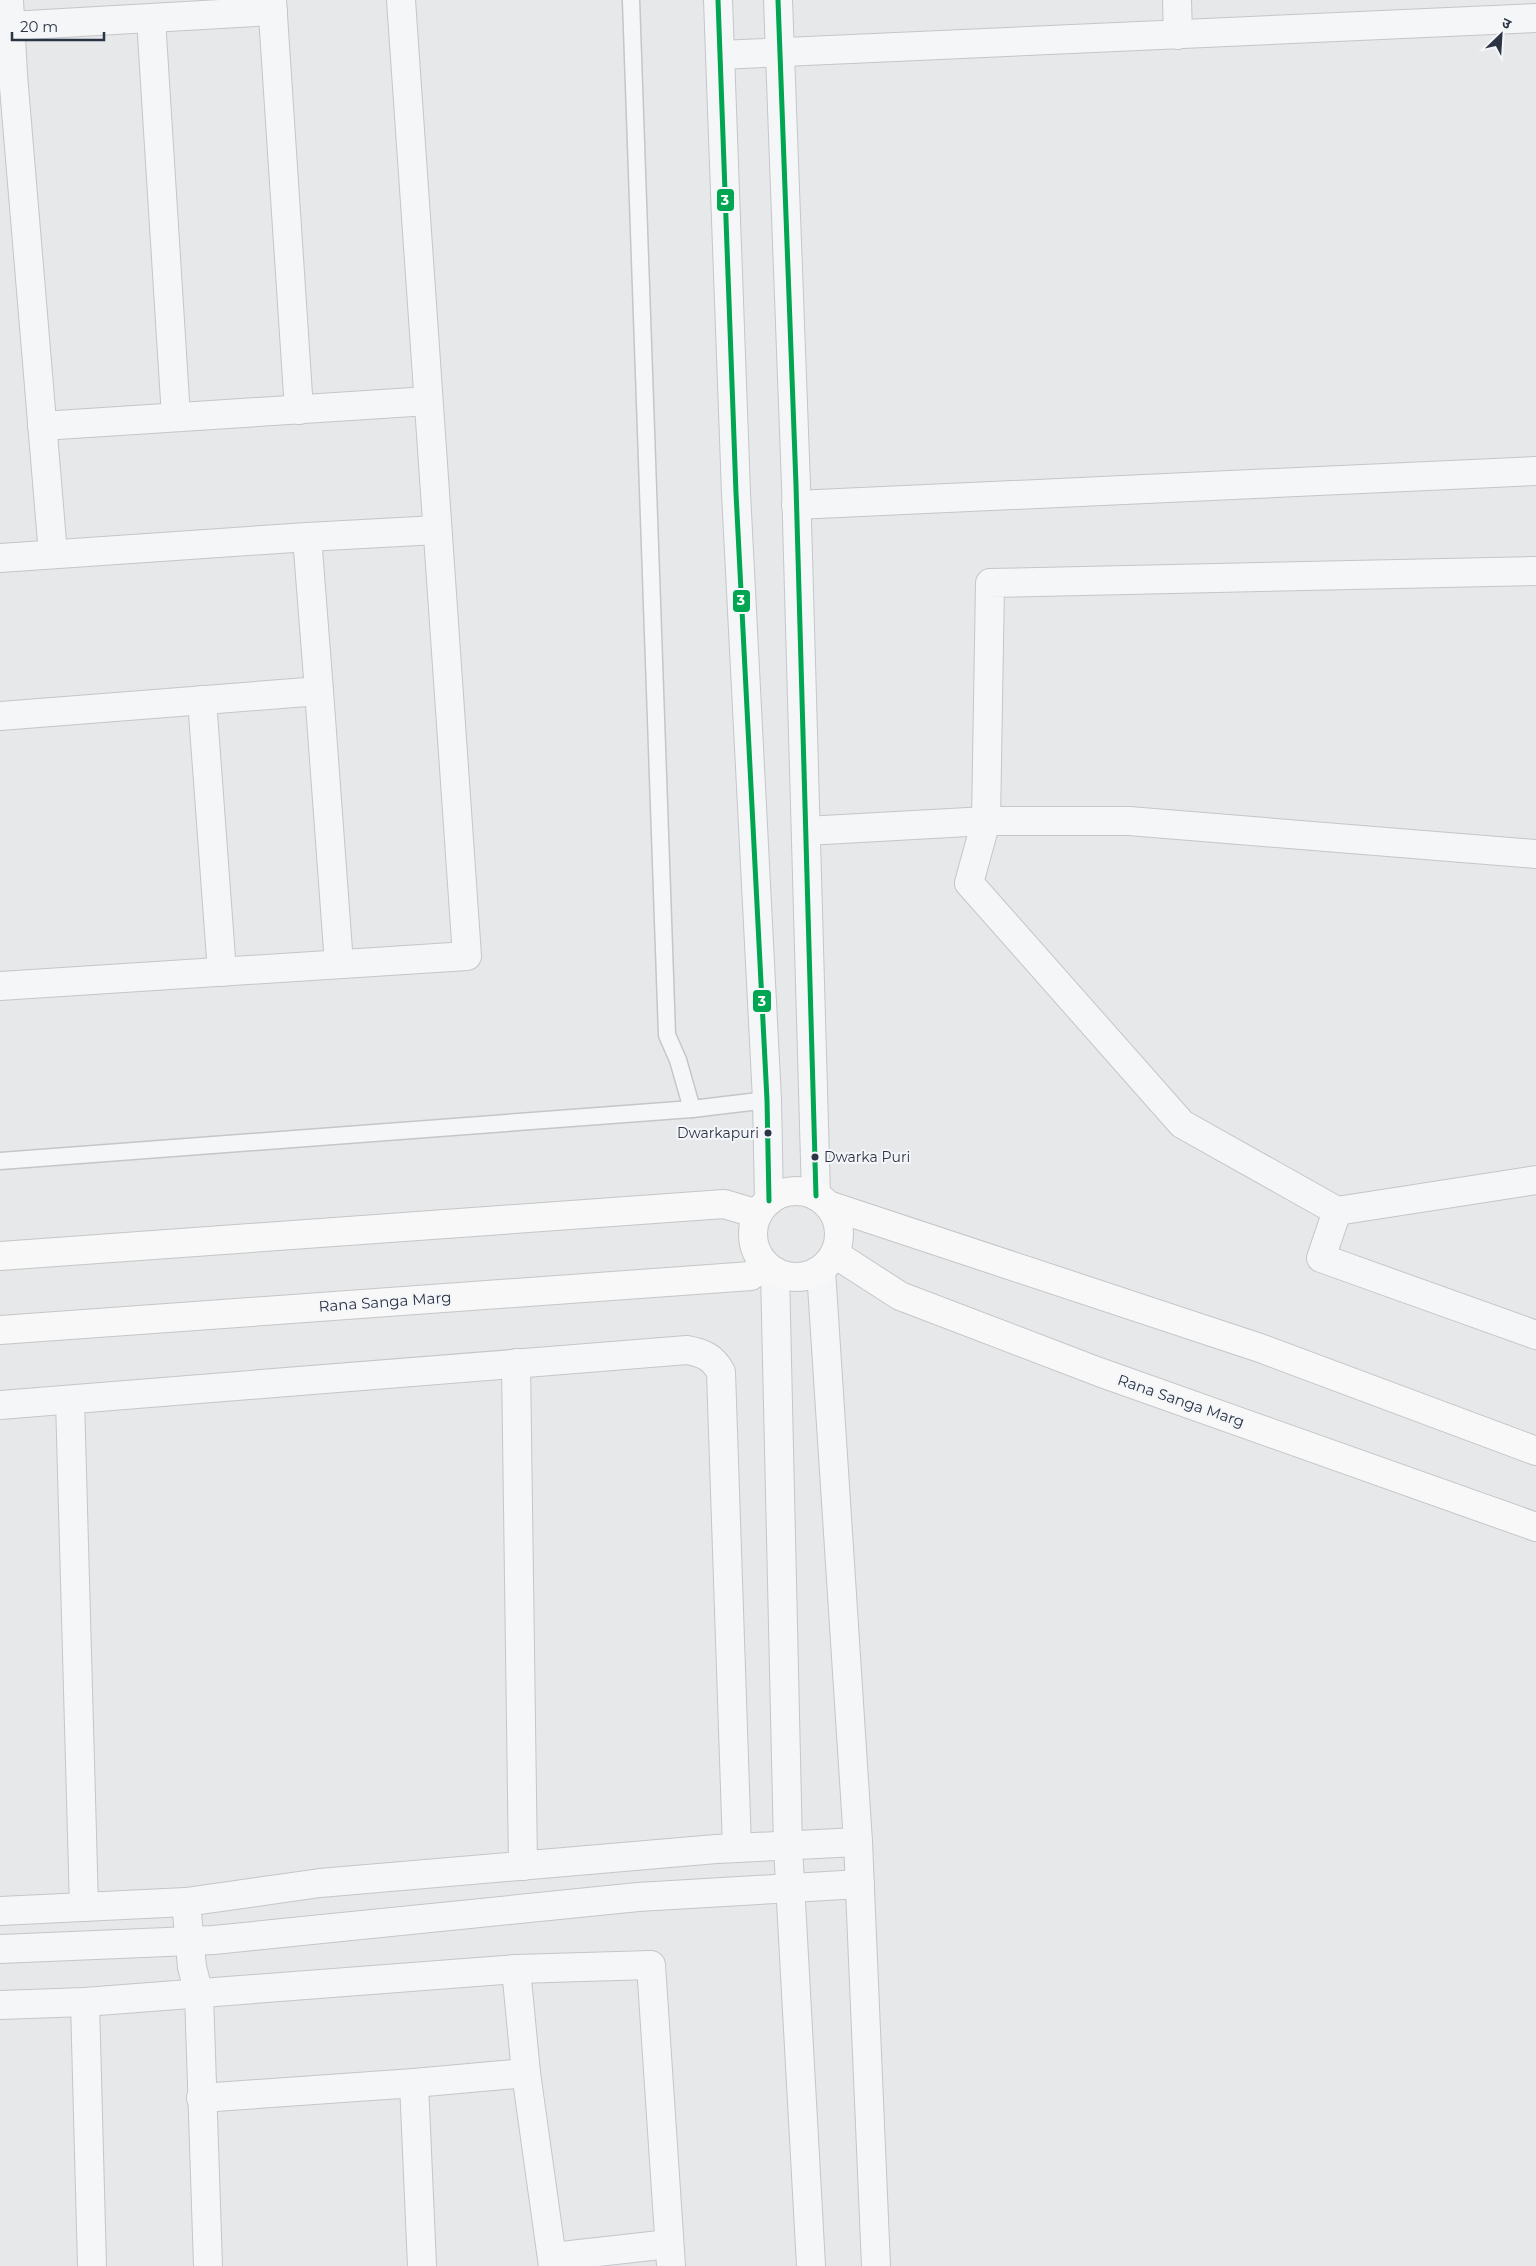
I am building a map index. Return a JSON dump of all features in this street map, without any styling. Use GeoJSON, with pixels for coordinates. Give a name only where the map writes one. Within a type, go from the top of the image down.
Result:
{"type":"FeatureCollection","features":[{"type":"Feature","properties":{"kind":"main road"},"geometry":{"type":"LineString","coordinates":[[822,1201],[835,1216],[839,1229],[839,1242],[828,1262],[810,1276],[799,1278],[770,1268],[757,1253],[753,1240],[753,1227],[764,1208],[780,1194],[792,1192],[822,1201],[1260,1348],[1536,1451]]}},
{"type":"Feature","properties":{"kind":"main road"},"geometry":{"type":"LineString","coordinates":[[0,1256],[724,1204],[764,1208]]}},
{"type":"Feature","properties":{"kind":"main road","name":"Rana Sanga Marg"},"geometry":{"type":"LineString","coordinates":[[828,1262],[900,1296],[1099,1372],[1536,1527]]}},
{"type":"Feature","properties":{"kind":"main road","name":"Rana Sanga Marg"},"geometry":{"type":"LineString","coordinates":[[0,1330],[751,1276],[770,1268]]}},
{"type":"Feature","properties":{"kind":"street"},"geometry":{"type":"LineString","coordinates":[[0,986],[466,956],[401,0]]}},
{"type":"Feature","properties":{"kind":"street"},"geometry":{"type":"LineString","coordinates":[[718,0],[736,493],[767,1100],[764,1208]]}},
{"type":"Feature","properties":{"kind":"street"},"geometry":{"type":"LineString","coordinates":[[778,0],[806,831],[822,1201]]}},
{"type":"Feature","properties":{"kind":"street"},"geometry":{"type":"LineString","coordinates":[[1177,0],[1178,35]]}},
{"type":"Feature","properties":{"kind":"street"},"geometry":{"type":"LineString","coordinates":[[53,554],[42,426],[6,75],[9,13],[151,19],[273,5],[299,410]]}},
{"type":"Feature","properties":{"kind":"street"},"geometry":{"type":"LineString","coordinates":[[720,56],[1536,18]]}},
{"type":"Feature","properties":{"kind":"street"},"geometry":{"type":"LineString","coordinates":[[151,19],[176,417]]}},
{"type":"Feature","properties":{"kind":"street"},"geometry":{"type":"LineString","coordinates":[[42,426],[428,401]]}},
{"type":"Feature","properties":{"kind":"street"},"geometry":{"type":"LineString","coordinates":[[796,505],[1536,470]]}},
{"type":"Feature","properties":{"kind":"street"},"geometry":{"type":"LineString","coordinates":[[0,558],[437,530]]}},
{"type":"Feature","properties":{"kind":"street"},"geometry":{"type":"LineString","coordinates":[[307,537],[339,964]]}},
{"type":"Feature","properties":{"kind":"street"},"geometry":{"type":"LineString","coordinates":[[1536,571],[990,583],[986,821],[969,883],[1182,1124],[1336,1211],[1536,1180]]}},
{"type":"Feature","properties":{"kind":"street"},"geometry":{"type":"LineString","coordinates":[[0,716],[319,691]]}},
{"type":"Feature","properties":{"kind":"street"},"geometry":{"type":"LineString","coordinates":[[202,700],[222,972]]}},
{"type":"Feature","properties":{"kind":"street"},"geometry":{"type":"LineString","coordinates":[[806,831],[986,821],[1129,821],[1536,854]]}},
{"type":"Feature","properties":{"kind":"street"},"geometry":{"type":"LineString","coordinates":[[1336,1211],[1321,1258],[1536,1335]]}},
{"type":"Feature","properties":{"kind":"street"},"geometry":{"type":"LineString","coordinates":[[828,1262],[858,1842],[876,2266]]}},
{"type":"Feature","properties":{"kind":"street"},"geometry":{"type":"LineString","coordinates":[[770,1268],[788,1847],[810,2266]]}},
{"type":"Feature","properties":{"kind":"street"},"geometry":{"type":"LineString","coordinates":[[0,1405],[686,1350],[702,1352],[715,1361],[721,1372],[736,1848]]}},
{"type":"Feature","properties":{"kind":"street"},"geometry":{"type":"LineString","coordinates":[[516,1363],[523,1866]]}},
{"type":"Feature","properties":{"kind":"street"},"geometry":{"type":"LineString","coordinates":[[70,1400],[84,1907]]}},
{"type":"Feature","properties":{"kind":"street"},"geometry":{"type":"LineString","coordinates":[[0,1912],[186,1902],[320,1883],[736,1848],[788,1847],[858,1842]]}},
{"type":"Feature","properties":{"kind":"street"},"geometry":{"type":"LineString","coordinates":[[0,1948],[214,1940],[638,1897],[860,1884]]}},
{"type":"Feature","properties":{"kind":"street"},"geometry":{"type":"LineString","coordinates":[[186,1902],[192,1967],[199,1994],[208,2266]]}},
{"type":"Feature","properties":{"kind":"street"},"geometry":{"type":"LineString","coordinates":[[0,2004],[85,2002],[516,1969],[651,1965],[670,2255],[553,2261],[526,2073],[516,1969]]}},
{"type":"Feature","properties":{"kind":"street"},"geometry":{"type":"LineString","coordinates":[[85,2002],[92,2266]]}},
{"type":"Feature","properties":{"kind":"street"},"geometry":{"type":"LineString","coordinates":[[201,2098],[526,2073]]}},
{"type":"Feature","properties":{"kind":"street"},"geometry":{"type":"LineString","coordinates":[[414,2083],[422,2266]]}},
{"type":"Feature","properties":{"kind":"lane"},"geometry":{"type":"LineString","coordinates":[[631,0],[667,1035],[678,1060],[692,1109]]}},
{"type":"Feature","properties":{"kind":"lane"},"geometry":{"type":"LineString","coordinates":[[0,1162],[692,1109],[767,1100]]}},
{"type":"Feature","properties":{"kind":"transit line","name":"3"},"geometry":{"type":"LineString","coordinates":[[718,0],[736,493],[767,1100],[769,1201]]}},
{"type":"Feature","properties":{"kind":"transit line","name":"3"},"geometry":{"type":"LineString","coordinates":[[778,0],[796,485],[816,1196]]}},
{"type":"Feature","properties":{"kind":"place","name":"Dwarkapuri"},"geometry":{"type":"Point","coordinates":[768,1133]}},
{"type":"Feature","properties":{"kind":"place","name":"Dwarka Puri"},"geometry":{"type":"Point","coordinates":[815,1157]}}]}
